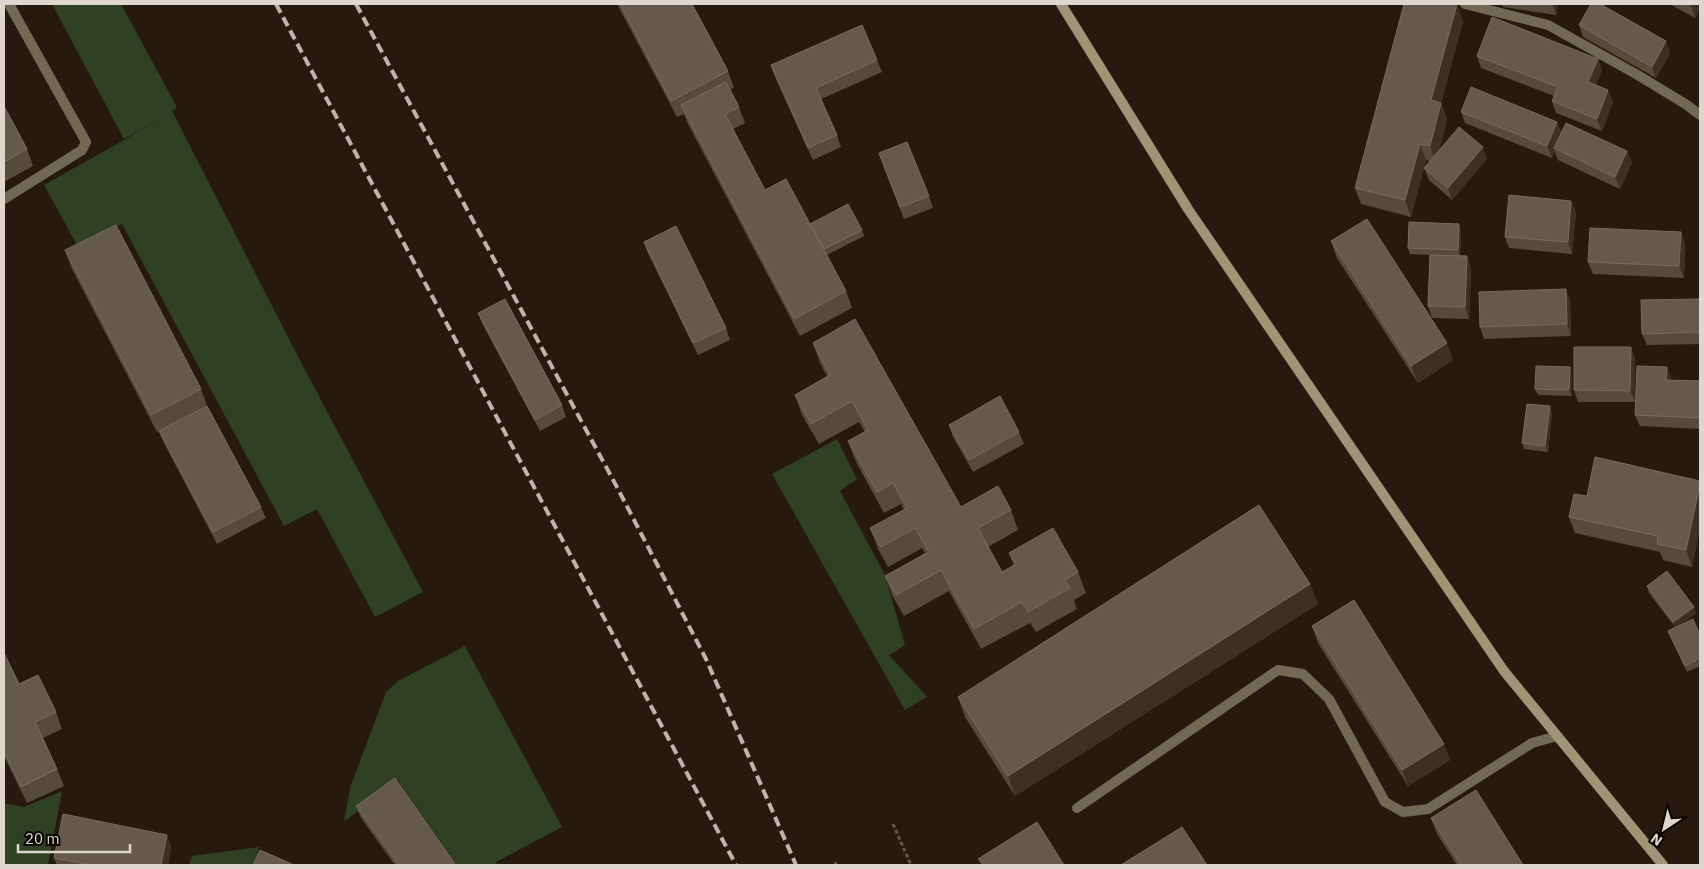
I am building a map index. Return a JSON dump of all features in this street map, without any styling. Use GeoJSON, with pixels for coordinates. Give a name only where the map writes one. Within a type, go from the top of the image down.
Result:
{"type":"FeatureCollection","features":[{"type":"Feature","properties":{"kind":"main road"},"geometry":{"type":"LineString","coordinates":[[1061,4],[1188,209],[1504,672],[1662,865]]}},
{"type":"Feature","properties":{"kind":"street"},"geometry":{"type":"LineString","coordinates":[[4,199],[82,150],[86,142],[9,4]]}},
{"type":"Feature","properties":{"kind":"street"},"geometry":{"type":"LineString","coordinates":[[1465,4],[1548,25],[1636,74],[1700,115]]}},
{"type":"Feature","properties":{"kind":"street"},"geometry":{"type":"LineString","coordinates":[[1077,808],[1278,670],[1303,674],[1329,699],[1385,802],[1403,812],[1428,810],[1532,743],[1557,736]]}},
{"type":"Feature","properties":{"kind":"path"},"geometry":{"type":"LineString","coordinates":[[893,824],[911,865]]}},
{"type":"Feature","properties":{"kind":"green space"},"geometry":{"type":"Polygon","coordinates":[[[52,4],[121,4],[177,107],[172,111],[305,370],[423,592],[375,617],[317,509],[284,526],[122,224],[78,247],[44,185],[124,140],[165,115],[124,139],[52,4]]]}},
{"type":"Feature","properties":{"kind":"green space"},"geometry":{"type":"Polygon","coordinates":[[[837,439],[857,479],[840,491],[885,575],[905,645],[889,655],[927,697],[905,710],[772,474],[837,439]]]}},
{"type":"Feature","properties":{"kind":"green space"},"geometry":{"type":"Polygon","coordinates":[[[465,646],[562,827],[496,862],[498,865],[457,865],[397,779],[344,822],[350,788],[386,692],[398,681],[465,646]]]}},
{"type":"Feature","properties":{"kind":"green space"},"geometry":{"type":"Polygon","coordinates":[[[62,791],[48,865],[4,865],[4,803],[24,807],[62,791]]]}},
{"type":"Feature","properties":{"kind":"green space"},"geometry":{"type":"Polygon","coordinates":[[[259,847],[254,865],[189,865],[192,856],[259,847]]]}},
{"type":"Feature","properties":{"kind":"building"},"geometry":{"type":"Polygon","coordinates":[[[620,4],[692,4],[728,71],[671,101],[620,4]]]}},
{"type":"Feature","properties":{"kind":"building"},"geometry":{"type":"Polygon","coordinates":[[[1404,4],[1457,4],[1431,100],[1441,103],[1430,146],[1420,144],[1405,200],[1355,188],[1404,4]]]}},
{"type":"Feature","properties":{"kind":"building"},"geometry":{"type":"Polygon","coordinates":[[[1591,4],[1600,4],[1666,41],[1652,67],[1579,25],[1591,4]]]}},
{"type":"Feature","properties":{"kind":"building"},"geometry":{"type":"Polygon","coordinates":[[[1492,17],[1598,59],[1588,82],[1608,90],[1597,119],[1552,101],[1558,87],[1477,56],[1492,17]]]}},
{"type":"Feature","properties":{"kind":"building"},"geometry":{"type":"Polygon","coordinates":[[[862,25],[877,60],[816,88],[837,135],[808,148],[771,65],[862,25]]]}},
{"type":"Feature","properties":{"kind":"building"},"geometry":{"type":"Polygon","coordinates":[[[726,82],[739,107],[725,114],[765,190],[786,179],[846,291],[794,319],[681,105],[726,82]]]}},
{"type":"Feature","properties":{"kind":"building"},"geometry":{"type":"Polygon","coordinates":[[[1471,87],[1557,122],[1547,146],[1461,112],[1471,87]]]}},
{"type":"Feature","properties":{"kind":"building"},"geometry":{"type":"Polygon","coordinates":[[[4,106],[27,149],[4,162],[4,106]]]}},
{"type":"Feature","properties":{"kind":"building"},"geometry":{"type":"Polygon","coordinates":[[[1566,123],[1627,151],[1615,177],[1554,148],[1566,123]]]}},
{"type":"Feature","properties":{"kind":"building"},"geometry":{"type":"Polygon","coordinates":[[[1459,127],[1483,147],[1448,188],[1424,168],[1459,127]]]}},
{"type":"Feature","properties":{"kind":"building"},"geometry":{"type":"Polygon","coordinates":[[[907,142],[929,196],[900,207],[879,153],[907,142]]]}},
{"type":"Feature","properties":{"kind":"building"},"geometry":{"type":"Polygon","coordinates":[[[1509,195],[1571,201],[1568,242],[1505,237],[1509,195]]]}},
{"type":"Feature","properties":{"kind":"building"},"geometry":{"type":"Polygon","coordinates":[[[848,204],[862,230],[824,249],[810,224],[848,204]]]}},
{"type":"Feature","properties":{"kind":"building"},"geometry":{"type":"Polygon","coordinates":[[[1367,219],[1447,343],[1411,366],[1331,241],[1367,219]]]}},
{"type":"Feature","properties":{"kind":"building"},"geometry":{"type":"Polygon","coordinates":[[[1409,222],[1459,224],[1458,250],[1408,248],[1409,222]]]}},
{"type":"Feature","properties":{"kind":"building"},"geometry":{"type":"Polygon","coordinates":[[[116,225],[201,389],[151,415],[65,250],[116,225]]]}},
{"type":"Feature","properties":{"kind":"building"},"geometry":{"type":"Polygon","coordinates":[[[676,226],[726,328],[693,343],[644,242],[676,226]]]}},
{"type":"Feature","properties":{"kind":"building"},"geometry":{"type":"Polygon","coordinates":[[[1590,228],[1681,232],[1679,266],[1588,262],[1590,228]]]}},
{"type":"Feature","properties":{"kind":"building"},"geometry":{"type":"Polygon","coordinates":[[[1430,255],[1467,256],[1465,307],[1428,306],[1430,255]]]}},
{"type":"Feature","properties":{"kind":"building"},"geometry":{"type":"Polygon","coordinates":[[[1566,289],[1567,324],[1480,327],[1479,292],[1566,289]]]}},
{"type":"Feature","properties":{"kind":"building"},"geometry":{"type":"Polygon","coordinates":[[[505,299],[562,405],[535,420],[478,313],[505,299]]]}},
{"type":"Feature","properties":{"kind":"building"},"geometry":{"type":"Polygon","coordinates":[[[1700,299],[1700,332],[1642,334],[1641,300],[1700,299]]]}},
{"type":"Feature","properties":{"kind":"building"},"geometry":{"type":"Polygon","coordinates":[[[855,319],[961,507],[998,486],[1011,510],[978,528],[1002,572],[1016,564],[1009,553],[1053,528],[1078,572],[1065,580],[1070,588],[1028,612],[1022,602],[974,629],[941,570],[896,595],[885,576],[929,552],[915,528],[881,547],[870,528],[907,508],[893,483],[877,492],[848,441],[868,430],[852,401],[811,424],[795,395],[830,375],[813,343],[855,319]]]}},
{"type":"Feature","properties":{"kind":"building"},"geometry":{"type":"Polygon","coordinates":[[[1574,347],[1631,347],[1630,391],[1574,390],[1574,347]]]}},
{"type":"Feature","properties":{"kind":"building"},"geometry":{"type":"Polygon","coordinates":[[[1536,366],[1570,367],[1569,390],[1535,389],[1536,366]]]}},
{"type":"Feature","properties":{"kind":"building"},"geometry":{"type":"Polygon","coordinates":[[[1637,366],[1667,367],[1666,380],[1700,381],[1700,418],[1635,415],[1637,366]]]}},
{"type":"Feature","properties":{"kind":"building"},"geometry":{"type":"Polygon","coordinates":[[[1000,396],[1019,432],[969,460],[949,425],[1000,396]]]}},
{"type":"Feature","properties":{"kind":"building"},"geometry":{"type":"Polygon","coordinates":[[[1527,404],[1550,406],[1545,446],[1522,443],[1527,404]]]}},
{"type":"Feature","properties":{"kind":"building"},"geometry":{"type":"Polygon","coordinates":[[[207,406],[261,507],[213,532],[159,431],[207,406]]]}},
{"type":"Feature","properties":{"kind":"building"},"geometry":{"type":"Polygon","coordinates":[[[1595,457],[1700,481],[1686,550],[1657,544],[1658,536],[1569,517],[1574,494],[1587,496],[1595,457]]]}},
{"type":"Feature","properties":{"kind":"building"},"geometry":{"type":"Polygon","coordinates":[[[1259,505],[1310,584],[1008,776],[958,697],[1259,505]]]}},
{"type":"Feature","properties":{"kind":"building"},"geometry":{"type":"Polygon","coordinates":[[[1667,571],[1694,607],[1673,622],[1647,586],[1667,571]]]}},
{"type":"Feature","properties":{"kind":"building"},"geometry":{"type":"Polygon","coordinates":[[[1354,600],[1444,744],[1402,770],[1312,626],[1354,600]]]}},
{"type":"Feature","properties":{"kind":"building"},"geometry":{"type":"Polygon","coordinates":[[[1693,619],[1700,635],[1700,658],[1685,666],[1668,631],[1693,619]]]}},
{"type":"Feature","properties":{"kind":"building"},"geometry":{"type":"Polygon","coordinates":[[[4,653],[19,684],[38,675],[56,712],[35,722],[57,769],[21,787],[4,752],[4,653]]]}},
{"type":"Feature","properties":{"kind":"building"},"geometry":{"type":"Polygon","coordinates":[[[395,778],[456,865],[399,865],[356,806],[395,778]]]}},
{"type":"Feature","properties":{"kind":"building"},"geometry":{"type":"Polygon","coordinates":[[[1476,790],[1523,865],[1461,865],[1431,818],[1476,790]]]}},
{"type":"Feature","properties":{"kind":"building"},"geometry":{"type":"Polygon","coordinates":[[[63,814],[167,835],[161,865],[92,865],[54,858],[63,814]]]}},
{"type":"Feature","properties":{"kind":"building"},"geometry":{"type":"Polygon","coordinates":[[[1037,822],[1064,865],[983,865],[978,859],[1037,822]]]}},
{"type":"Feature","properties":{"kind":"building"},"geometry":{"type":"Polygon","coordinates":[[[1182,827],[1207,865],[1121,865],[1182,827]]]}},
{"type":"Feature","properties":{"kind":"building"},"geometry":{"type":"Polygon","coordinates":[[[260,850],[294,865],[253,865],[260,850]]]}},
{"type":"Feature","properties":{"kind":"railway"},"geometry":{"type":"LineString","coordinates":[[276,4],[736,865]]}},
{"type":"Feature","properties":{"kind":"railway"},"geometry":{"type":"LineString","coordinates":[[356,4],[618,489],[706,659],[796,865]]}}]}
